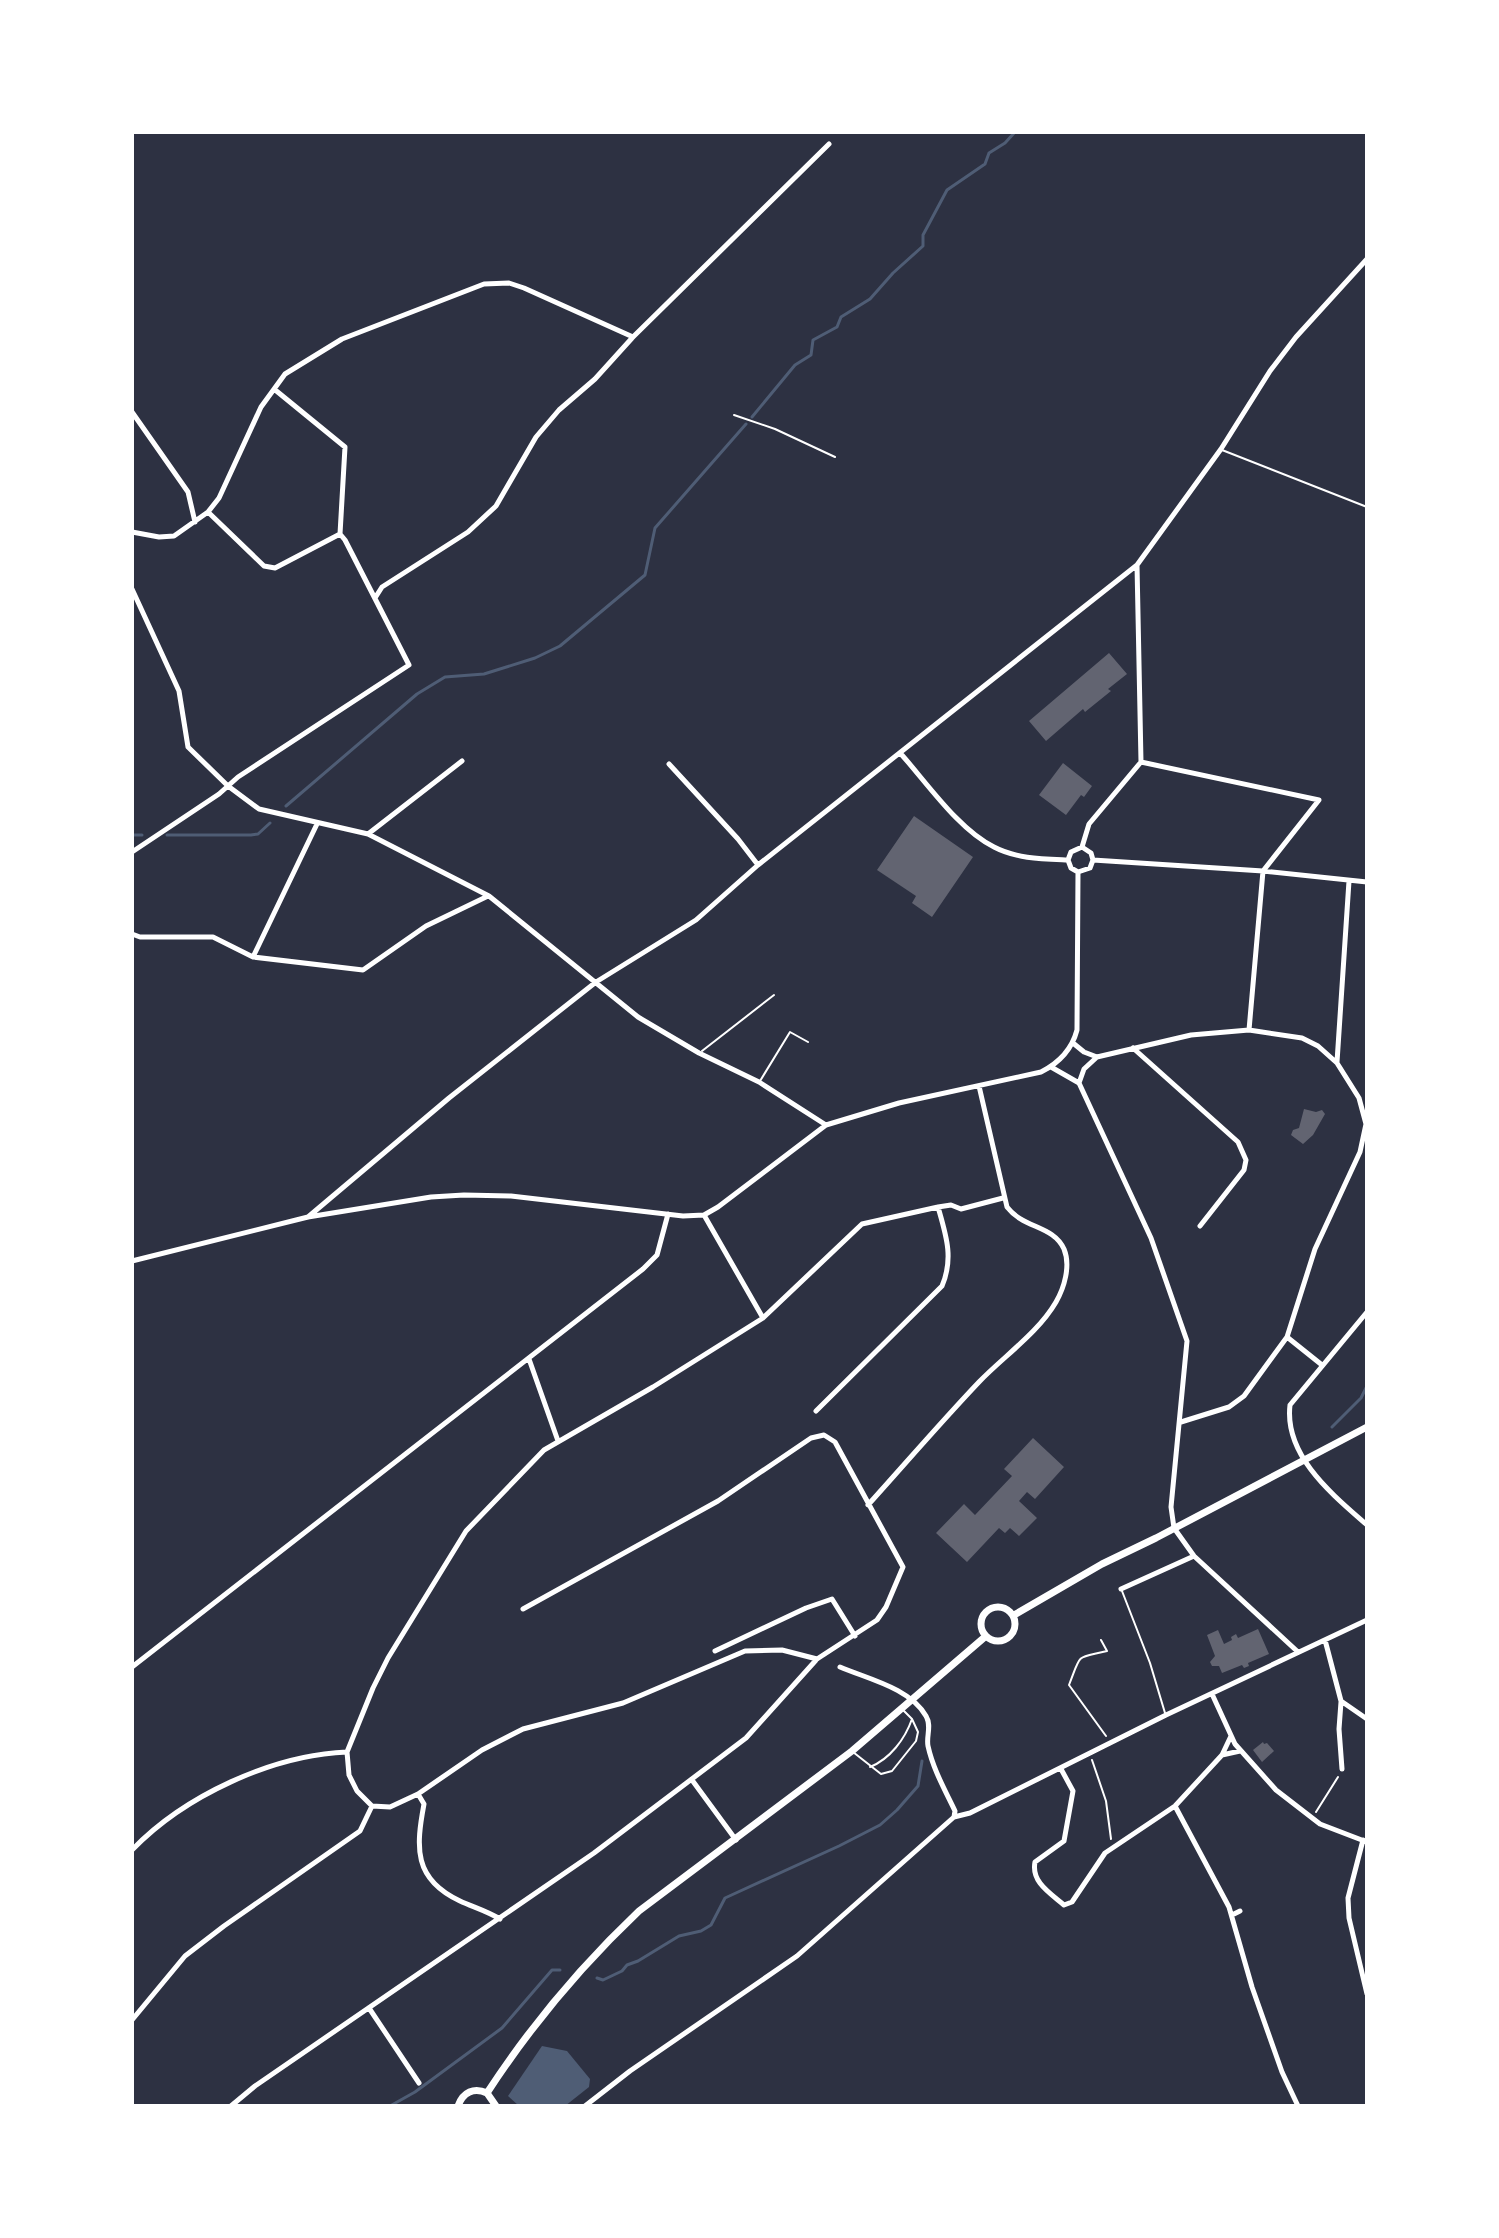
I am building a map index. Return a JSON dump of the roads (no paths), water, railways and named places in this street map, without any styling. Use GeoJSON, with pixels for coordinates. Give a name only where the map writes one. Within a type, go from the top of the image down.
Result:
{"type":"FeatureCollection","features":[{"type":"Feature","properties":{"kind":"main road"},"geometry":{"type":"LineString","coordinates":[[1014,1615],[1040,1597],[1367,1427]]}},
{"type":"Feature","properties":{"kind":"main road"},"geometry":{"type":"LineString","coordinates":[[999,1606],[1014,1615],[1016,1627],[1007,1639],[997,1641],[986,1636],[981,1625],[987,1610],[999,1606]]}},
{"type":"Feature","properties":{"kind":"main road"},"geometry":{"type":"LineString","coordinates":[[487,2093],[560,1995],[639,1911],[852,1751],[986,1636]]}},
{"type":"Feature","properties":{"kind":"main road"},"geometry":{"type":"LineString","coordinates":[[458,2106],[461,2098],[470,2091],[487,2093],[496,2106]]}},
{"type":"Feature","properties":{"kind":"street"},"geometry":{"type":"LineString","coordinates":[[375,598],[382,587],[468,532],[496,506],[536,437],[559,410],[595,379],[633,337],[829,144]]}},
{"type":"Feature","properties":{"kind":"street"},"geometry":{"type":"LineString","coordinates":[[308,1217],[449,1098],[596,982],[696,920],[758,865],[1137,565],[1221,449],[1270,371],[1296,337],[1367,259]]}},
{"type":"Feature","properties":{"kind":"street"},"geometry":{"type":"LineString","coordinates":[[132,532],[159,537],[174,536],[208,512],[219,498],[261,407],[285,374],[342,339],[484,284],[509,283],[633,337]]}},
{"type":"Feature","properties":{"kind":"street"},"geometry":{"type":"LineString","coordinates":[[132,852],[409,665],[340,534],[345,447],[274,389]]}},
{"type":"Feature","properties":{"kind":"street"},"geometry":{"type":"LineString","coordinates":[[132,412],[188,492],[195,522]]}},
{"type":"Feature","properties":{"kind":"street"},"geometry":{"type":"LineString","coordinates":[[208,512],[264,566],[275,568],[340,534]]}},
{"type":"Feature","properties":{"kind":"street"},"geometry":{"type":"LineString","coordinates":[[1082,847],[1091,853],[1093,860],[1090,868],[1078,872],[1071,868],[1068,860],[1071,852],[1082,847],[1089,824],[1141,762],[1137,565]]}},
{"type":"Feature","properties":{"kind":"street"},"geometry":{"type":"LineString","coordinates":[[132,589],[179,691],[188,747],[228,786],[259,809],[368,834],[489,896],[638,1017],[699,1053],[759,1082],[826,1125]]}},
{"type":"Feature","properties":{"kind":"street"},"geometry":{"type":"LineString","coordinates":[[901,754],[962,823],[992,847],[1027,858],[1068,860]]}},
{"type":"Feature","properties":{"kind":"street"},"geometry":{"type":"LineString","coordinates":[[368,834],[462,761]]}},
{"type":"Feature","properties":{"kind":"street"},"geometry":{"type":"LineString","coordinates":[[1141,762],[1319,800],[1263,871],[1249,1030]]}},
{"type":"Feature","properties":{"kind":"street"},"geometry":{"type":"LineString","coordinates":[[669,764],[758,865]]}},
{"type":"Feature","properties":{"kind":"street"},"geometry":{"type":"LineString","coordinates":[[253,957],[317,824]]}},
{"type":"Feature","properties":{"kind":"street"},"geometry":{"type":"LineString","coordinates":[[1093,860],[1263,871],[1367,882]]}},
{"type":"Feature","properties":{"kind":"street"},"geometry":{"type":"LineString","coordinates":[[132,1261],[308,1217],[431,1197],[464,1195],[559,1201],[668,1214],[704,1215],[738,1193],[826,1125],[899,1103],[1041,1072],[1051,1067],[1073,1043],[1077,1030],[1078,872]]}},
{"type":"Feature","properties":{"kind":"street"},"geometry":{"type":"LineString","coordinates":[[1337,1063],[1349,881]]}},
{"type":"Feature","properties":{"kind":"street"},"geometry":{"type":"LineString","coordinates":[[132,934],[140,937],[213,937],[253,957],[363,970],[426,926],[489,896]]}},
{"type":"Feature","properties":{"kind":"street"},"geometry":{"type":"LineString","coordinates":[[1079,1083],[1084,1069],[1097,1057],[1191,1035],[1249,1030],[1302,1038],[1318,1046],[1337,1063],[1359,1098],[1366,1124],[1360,1152],[1315,1249],[1287,1337],[1244,1396],[1229,1407],[1181,1422]]}},
{"type":"Feature","properties":{"kind":"street"},"geometry":{"type":"LineString","coordinates":[[1073,1043],[1097,1057]]}},
{"type":"Feature","properties":{"kind":"street"},"geometry":{"type":"LineString","coordinates":[[1132,1048],[1238,1142],[1243,1152],[1244,1170],[1200,1226]]}},
{"type":"Feature","properties":{"kind":"street"},"geometry":{"type":"LineString","coordinates":[[1051,1067],[1079,1083],[1151,1238],[1187,1341],[1171,1507],[1174,1528],[1194,1556],[1298,1652]]}},
{"type":"Feature","properties":{"kind":"street"},"geometry":{"type":"LineString","coordinates":[[868,1505],[979,1382],[1047,1315],[1063,1286],[1065,1251],[1058,1240],[1045,1230],[1015,1218],[1003,1198],[979,1086]]}},
{"type":"Feature","properties":{"kind":"street"},"geometry":{"type":"LineString","coordinates":[[1360,1152],[1367,1146]]}},
{"type":"Feature","properties":{"kind":"street"},"geometry":{"type":"LineString","coordinates":[[817,1659],[782,1650],[745,1651],[623,1703],[506,1736],[418,1794],[390,1807],[372,1806],[357,1791],[349,1775],[347,1752],[388,1658],[466,1531],[544,1450],[763,1318],[862,1224],[951,1205],[961,1209],[1003,1198]]}},
{"type":"Feature","properties":{"kind":"street"},"geometry":{"type":"LineString","coordinates":[[816,1411],[942,1286],[948,1272],[950,1252],[938,1207]]}},
{"type":"Feature","properties":{"kind":"street"},"geometry":{"type":"LineString","coordinates":[[132,1667],[643,1269],[657,1255],[668,1214]]}},
{"type":"Feature","properties":{"kind":"street"},"geometry":{"type":"LineString","coordinates":[[704,1215],[763,1318]]}},
{"type":"Feature","properties":{"kind":"street"},"geometry":{"type":"LineString","coordinates":[[1367,1312],[1290,1405],[1288,1418],[1311,1471],[1367,1525]]}},
{"type":"Feature","properties":{"kind":"street"},"geometry":{"type":"LineString","coordinates":[[1287,1337],[1322,1365]]}},
{"type":"Feature","properties":{"kind":"street"},"geometry":{"type":"LineString","coordinates":[[529,1359],[558,1441]]}},
{"type":"Feature","properties":{"kind":"street"},"geometry":{"type":"LineString","coordinates":[[231,2106],[500,1919],[746,1738],[817,1659],[877,1620],[903,1567],[835,1442],[824,1435],[811,1438],[718,1501],[523,1609]]}},
{"type":"Feature","properties":{"kind":"street"},"geometry":{"type":"LineString","coordinates":[[1121,1589],[1194,1556]]}},
{"type":"Feature","properties":{"kind":"street"},"geometry":{"type":"LineString","coordinates":[[715,1651],[832,1599],[855,1636]]}},
{"type":"Feature","properties":{"kind":"street"},"geometry":{"type":"LineString","coordinates":[[585,2106],[630,2071],[797,1956],[954,1817],[970,1813],[1166,1715],[1367,1620]]}},
{"type":"Feature","properties":{"kind":"street"},"geometry":{"type":"LineString","coordinates":[[1325,1640],[1341,1701],[1339,1729],[1342,1769]]}},
{"type":"Feature","properties":{"kind":"street"},"geometry":{"type":"LineString","coordinates":[[840,1667],[913,1700],[927,1718],[930,1730],[927,1743],[955,1811],[954,1817]]}},
{"type":"Feature","properties":{"kind":"street"},"geometry":{"type":"LineString","coordinates":[[1212,1694],[1240,1751],[1276,1790],[1312,1819],[1365,1841],[1348,1898],[1349,1918],[1367,1994]]}},
{"type":"Feature","properties":{"kind":"street"},"geometry":{"type":"LineString","coordinates":[[1341,1701],[1364,1718],[1367,1706]]}},
{"type":"Feature","properties":{"kind":"street"},"geometry":{"type":"LineString","coordinates":[[1061,1769],[1073,1791],[1064,1841],[1035,1862],[1034,1874],[1039,1883],[1064,1905],[1072,1902],[1094,1868],[1112,1848],[1175,1806],[1222,1755],[1231,1736]]}},
{"type":"Feature","properties":{"kind":"street"},"geometry":{"type":"LineString","coordinates":[[1222,1755],[1240,1751]]}},
{"type":"Feature","properties":{"kind":"street"},"geometry":{"type":"LineString","coordinates":[[132,1850],[168,1818],[247,1774],[320,1753],[347,1752]]}},
{"type":"Feature","properties":{"kind":"street"},"geometry":{"type":"LineString","coordinates":[[692,1780],[736,1840]]}},
{"type":"Feature","properties":{"kind":"street"},"geometry":{"type":"LineString","coordinates":[[418,1794],[424,1804],[417,1840],[427,1874],[458,1900],[500,1919]]}},
{"type":"Feature","properties":{"kind":"street"},"geometry":{"type":"LineString","coordinates":[[132,2020],[185,1956],[360,1831],[372,1806]]}},
{"type":"Feature","properties":{"kind":"street"},"geometry":{"type":"LineString","coordinates":[[1175,1806],[1232,1915],[1252,1987],[1282,2072],[1298,2106]]}},
{"type":"Feature","properties":{"kind":"street"},"geometry":{"type":"LineString","coordinates":[[1232,1915],[1240,1911]]}},
{"type":"Feature","properties":{"kind":"street"},"geometry":{"type":"LineString","coordinates":[[369,2008],[419,2083]]}},
{"type":"Feature","properties":{"kind":"lane"},"geometry":{"type":"LineString","coordinates":[[1221,449],[1367,507]]}},
{"type":"Feature","properties":{"kind":"lane"},"geometry":{"type":"LineString","coordinates":[[699,1053],[774,995]]}},
{"type":"Feature","properties":{"kind":"lane"},"geometry":{"type":"LineString","coordinates":[[759,1082],[790,1032],[808,1042]]}},
{"type":"Feature","properties":{"kind":"lane"},"geometry":{"type":"LineString","coordinates":[[1121,1589],[1150,1663],[1166,1715]]}},
{"type":"Feature","properties":{"kind":"lane"},"geometry":{"type":"LineString","coordinates":[[852,1751],[881,1774],[892,1771],[916,1741],[918,1732],[912,1719],[902,1710]]}},
{"type":"Feature","properties":{"kind":"lane"},"geometry":{"type":"LineString","coordinates":[[869,1767],[879,1763],[895,1749],[908,1731],[912,1719]]}},
{"type":"Feature","properties":{"kind":"water"},"geometry":{"type":"Polygon","coordinates":[[[542,2046],[567,2051],[590,2079],[589,2087],[565,2106],[519,2106],[508,2096],[542,2046]]]}},
{"type":"Feature","properties":{"kind":"waterway"},"geometry":{"type":"LineString","coordinates":[[752,417],[795,365],[811,355],[813,340],[837,327],[841,317],[870,299],[923,246],[923,235],[947,190],[985,164],[989,153],[1015,132]]}},
{"type":"Feature","properties":{"kind":"waterway"},"geometry":{"type":"LineString","coordinates":[[286,806],[417,694],[445,677],[484,674],[535,658],[560,646],[645,575],[655,528],[746,424]]}},
{"type":"Feature","properties":{"kind":"waterway"},"geometry":{"type":"LineString","coordinates":[[167,835],[251,835],[258,834],[270,823]]}},
{"type":"Feature","properties":{"kind":"waterway"},"geometry":{"type":"LineString","coordinates":[[132,835],[142,835]]}},
{"type":"Feature","properties":{"kind":"waterway"},"geometry":{"type":"LineString","coordinates":[[1332,1427],[1361,1398],[1367,1386]]}},
{"type":"Feature","properties":{"kind":"waterway"},"geometry":{"type":"LineString","coordinates":[[597,1978],[603,1980],[679,1936],[701,1931],[711,1925],[725,1898],[880,1825],[918,1786],[922,1761]]}},
{"type":"Feature","properties":{"kind":"waterway"},"geometry":{"type":"LineString","coordinates":[[390,2106],[415,2092],[502,2028],[552,1970],[560,1970]]}}]}
